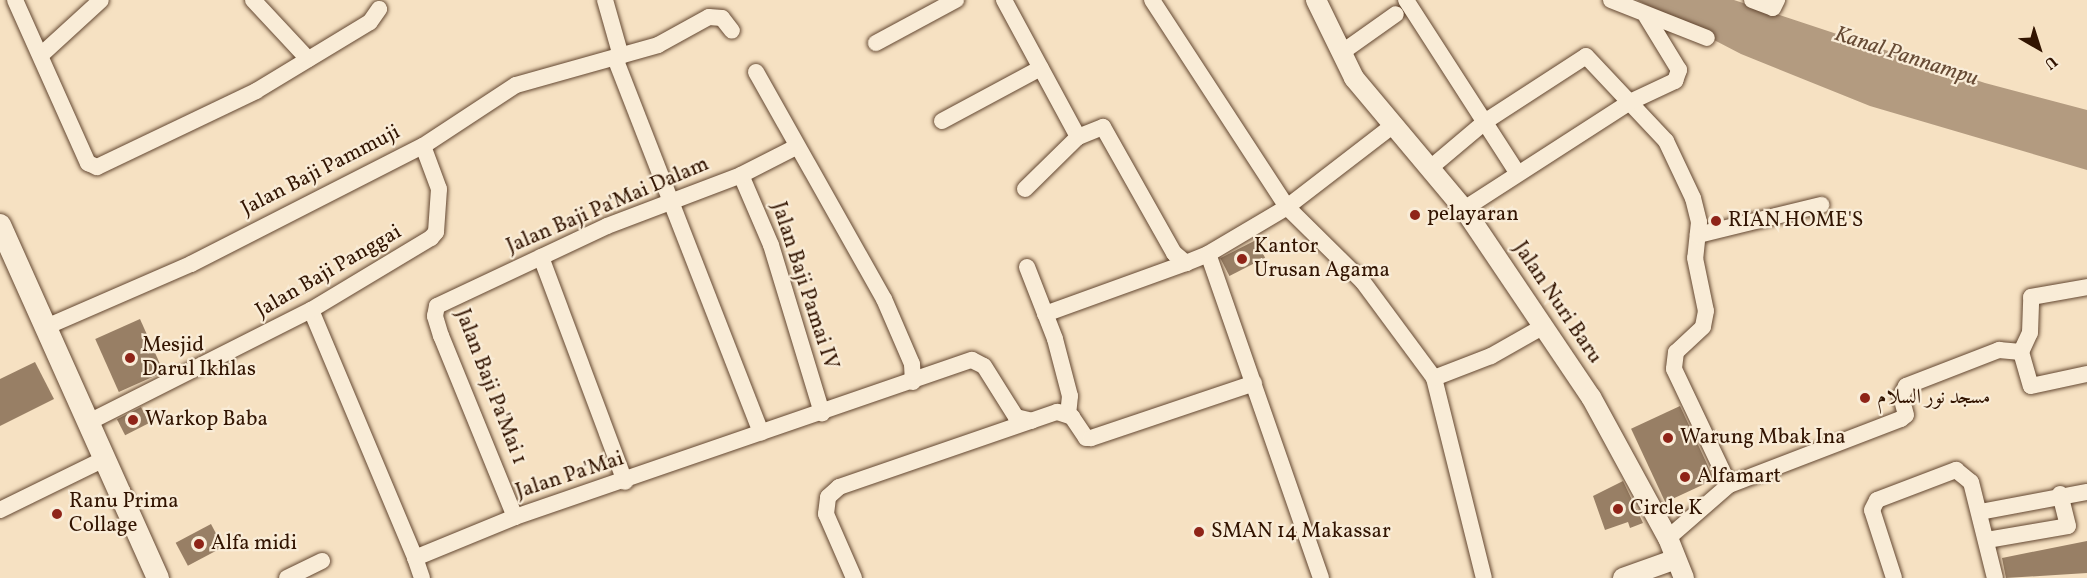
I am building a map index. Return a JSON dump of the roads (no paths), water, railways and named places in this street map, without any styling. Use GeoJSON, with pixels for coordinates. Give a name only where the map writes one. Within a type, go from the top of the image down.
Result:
{"type":"FeatureCollection","features":[{"type":"Feature","properties":{"kind":"main road"},"geometry":{"type":"LineString","coordinates":[[1,231],[158,578]]}},
{"type":"Feature","properties":{"kind":"street"},"geometry":{"type":"LineString","coordinates":[[15,0],[88,163],[97,167],[256,91],[370,22],[379,3]]}},
{"type":"Feature","properties":{"kind":"street"},"geometry":{"type":"LineString","coordinates":[[41,55],[101,0]]}},
{"type":"Feature","properties":{"kind":"street"},"geometry":{"type":"LineString","coordinates":[[253,0],[308,59]]}},
{"type":"Feature","properties":{"kind":"street"},"geometry":{"type":"LineString","coordinates":[[605,0],[618,57],[761,433]]}},
{"type":"Feature","properties":{"kind":"street"},"geometry":{"type":"LineString","coordinates":[[876,43],[956,0]]}},
{"type":"Feature","properties":{"kind":"street"},"geometry":{"type":"LineString","coordinates":[[1004,0],[1078,137]]}},
{"type":"Feature","properties":{"kind":"street","name":"Jalan Nuri Baru"},"geometry":{"type":"LineString","coordinates":[[1316,0],[1341,53],[1392,126],[1464,209],[1591,397],[1668,538],[1684,578]]}},
{"type":"Feature","properties":{"kind":"street"},"geometry":{"type":"LineString","coordinates":[[1406,0],[1517,172]]}},
{"type":"Feature","properties":{"kind":"street"},"geometry":{"type":"LineString","coordinates":[[1611,0],[1646,16],[1707,38]]}},
{"type":"Feature","properties":{"kind":"street"},"geometry":{"type":"LineString","coordinates":[[1752,0],[1773,8],[1777,0]]}},
{"type":"Feature","properties":{"kind":"street"},"geometry":{"type":"LineString","coordinates":[[1153,3],[1287,207],[1363,282],[1434,378],[1484,578]]}},
{"type":"Feature","properties":{"kind":"street"},"geometry":{"type":"LineString","coordinates":[[1341,53],[1396,14]]}},
{"type":"Feature","properties":{"kind":"street","name":"Jalan Baji Pammuji"},"geometry":{"type":"LineString","coordinates":[[46,327],[191,264],[423,146],[516,85],[658,45],[716,15],[732,31]]}},
{"type":"Feature","properties":{"kind":"street"},"geometry":{"type":"LineString","coordinates":[[1464,209],[1517,172],[1630,102],[1675,81],[1679,73],[1646,16]]}},
{"type":"Feature","properties":{"kind":"street"},"geometry":{"type":"LineString","coordinates":[[1429,169],[1486,121],[1586,56],[1630,102],[1666,141],[1693,198],[1698,235],[1695,258],[1705,321],[1676,351],[1674,369],[1729,485]]}},
{"type":"Feature","properties":{"kind":"street"},"geometry":{"type":"LineString","coordinates":[[942,121],[1041,68]]}},
{"type":"Feature","properties":{"kind":"street"},"geometry":{"type":"LineString","coordinates":[[756,72],[796,147],[884,299],[912,364],[913,382]]}},
{"type":"Feature","properties":{"kind":"street"},"geometry":{"type":"LineString","coordinates":[[1045,314],[1208,254],[1287,207],[1392,126]]}},
{"type":"Feature","properties":{"kind":"street"},"geometry":{"type":"LineString","coordinates":[[1025,189],[1078,137],[1103,127],[1174,253],[1186,263]]}},
{"type":"Feature","properties":{"kind":"street","name":"Jalan Baji Panggai"},"geometry":{"type":"LineString","coordinates":[[87,423],[311,310],[431,238],[436,232],[439,189],[423,146]]}},
{"type":"Feature","properties":{"kind":"street","name":"Jalan Baji Pa'Mai Dalam"},"geometry":{"type":"LineString","coordinates":[[437,306],[607,226],[672,204],[741,175],[796,147]]}},
{"type":"Feature","properties":{"kind":"street","name":"Jalan Baji Pamai IV"},"geometry":{"type":"LineString","coordinates":[[741,175],[782,276],[822,413]]}},
{"type":"Feature","properties":{"kind":"street"},"geometry":{"type":"LineString","coordinates":[[1698,235],[1821,205]]}},
{"type":"Feature","properties":{"kind":"street"},"geometry":{"type":"LineString","coordinates":[[1208,254],[1321,578]]}},
{"type":"Feature","properties":{"kind":"street"},"geometry":{"type":"LineString","coordinates":[[541,257],[625,482]]}},
{"type":"Feature","properties":{"kind":"street"},"geometry":{"type":"LineString","coordinates":[[1027,267],[1045,314],[1070,396],[1068,414],[1086,438],[1254,383]]}},
{"type":"Feature","properties":{"kind":"street"},"geometry":{"type":"LineString","coordinates":[[2087,287],[2031,297],[2030,333],[2021,352],[2031,386],[2087,374]]}},
{"type":"Feature","properties":{"kind":"street","name":"Jalan Baji Pa'Mai 1"},"geometry":{"type":"LineString","coordinates":[[437,306],[435,316],[441,336],[515,517]]}},
{"type":"Feature","properties":{"kind":"street"},"geometry":{"type":"LineString","coordinates":[[311,310],[422,578]]}},
{"type":"Feature","properties":{"kind":"street"},"geometry":{"type":"LineString","coordinates":[[1434,378],[1491,356],[1545,327]]}},
{"type":"Feature","properties":{"kind":"street"},"geometry":{"type":"LineString","coordinates":[[1668,538],[1729,485],[1901,419],[1906,415],[1901,392],[1911,383],[1999,350],[2021,352]]}},
{"type":"Feature","properties":{"kind":"street","name":"Jalan Pa'Mai"},"geometry":{"type":"LineString","coordinates":[[415,558],[515,517],[625,482],[972,360],[980,362],[1014,414],[1032,421]]}},
{"type":"Feature","properties":{"kind":"street"},"geometry":{"type":"LineString","coordinates":[[854,578],[826,514],[832,492],[1032,421],[1068,414]]}},
{"type":"Feature","properties":{"kind":"street"},"geometry":{"type":"LineString","coordinates":[[0,510],[104,459]]}},
{"type":"Feature","properties":{"kind":"street"},"geometry":{"type":"LineString","coordinates":[[1894,578],[1872,510],[1877,500],[1950,471],[1961,472],[1971,482],[1995,578]]}},
{"type":"Feature","properties":{"kind":"street"},"geometry":{"type":"LineString","coordinates":[[1980,512],[2060,494],[2087,492]]}},
{"type":"Feature","properties":{"kind":"street"},"geometry":{"type":"LineString","coordinates":[[1987,540],[2068,525],[2060,494]]}},
{"type":"Feature","properties":{"kind":"street"},"geometry":{"type":"LineString","coordinates":[[1623,578],[1676,559]]}},
{"type":"Feature","properties":{"kind":"street"},"geometry":{"type":"LineString","coordinates":[[287,578],[322,561]]}},
{"type":"Feature","properties":{"kind":"water","name":"Kanal Pannampu"},"geometry":{"type":"Polygon","coordinates":[[[1637,0],[1734,0],[1985,83],[2087,110],[2087,170],[1870,106],[1741,54],[1637,0]]]}},
{"type":"Feature","properties":{"kind":"place","name":"pelayaran"},"geometry":{"type":"Point","coordinates":[1415,215]}},
{"type":"Feature","properties":{"kind":"place","name":"RIAN HOME'S"},"geometry":{"type":"Point","coordinates":[1716,221]}},
{"type":"Feature","properties":{"kind":"place","name":"Kantor Urusan Agama"},"geometry":{"type":"Point","coordinates":[1242,259]}},
{"type":"Feature","properties":{"kind":"place","name":"Mesjid Darul Ikhlas"},"geometry":{"type":"Point","coordinates":[130,358]}},
{"type":"Feature","properties":{"kind":"place","name":"مسجد نور السلام"},"geometry":{"type":"Point","coordinates":[1865,398]}},
{"type":"Feature","properties":{"kind":"place","name":"Warkop Baba"},"geometry":{"type":"Point","coordinates":[133,420]}},
{"type":"Feature","properties":{"kind":"place","name":"Warung Mbak Ina"},"geometry":{"type":"Point","coordinates":[1668,438]}},
{"type":"Feature","properties":{"kind":"place","name":"Alfamart"},"geometry":{"type":"Point","coordinates":[1685,477]}},
{"type":"Feature","properties":{"kind":"place","name":"Circle K"},"geometry":{"type":"Point","coordinates":[1618,509]}},
{"type":"Feature","properties":{"kind":"place","name":"Ranu Prima Collage"},"geometry":{"type":"Point","coordinates":[57,514]}},
{"type":"Feature","properties":{"kind":"place","name":"SMAN 14 Makassar"},"geometry":{"type":"Point","coordinates":[1199,532]}},
{"type":"Feature","properties":{"kind":"place","name":"Alfa midi"},"geometry":{"type":"Point","coordinates":[199,544]}}]}
